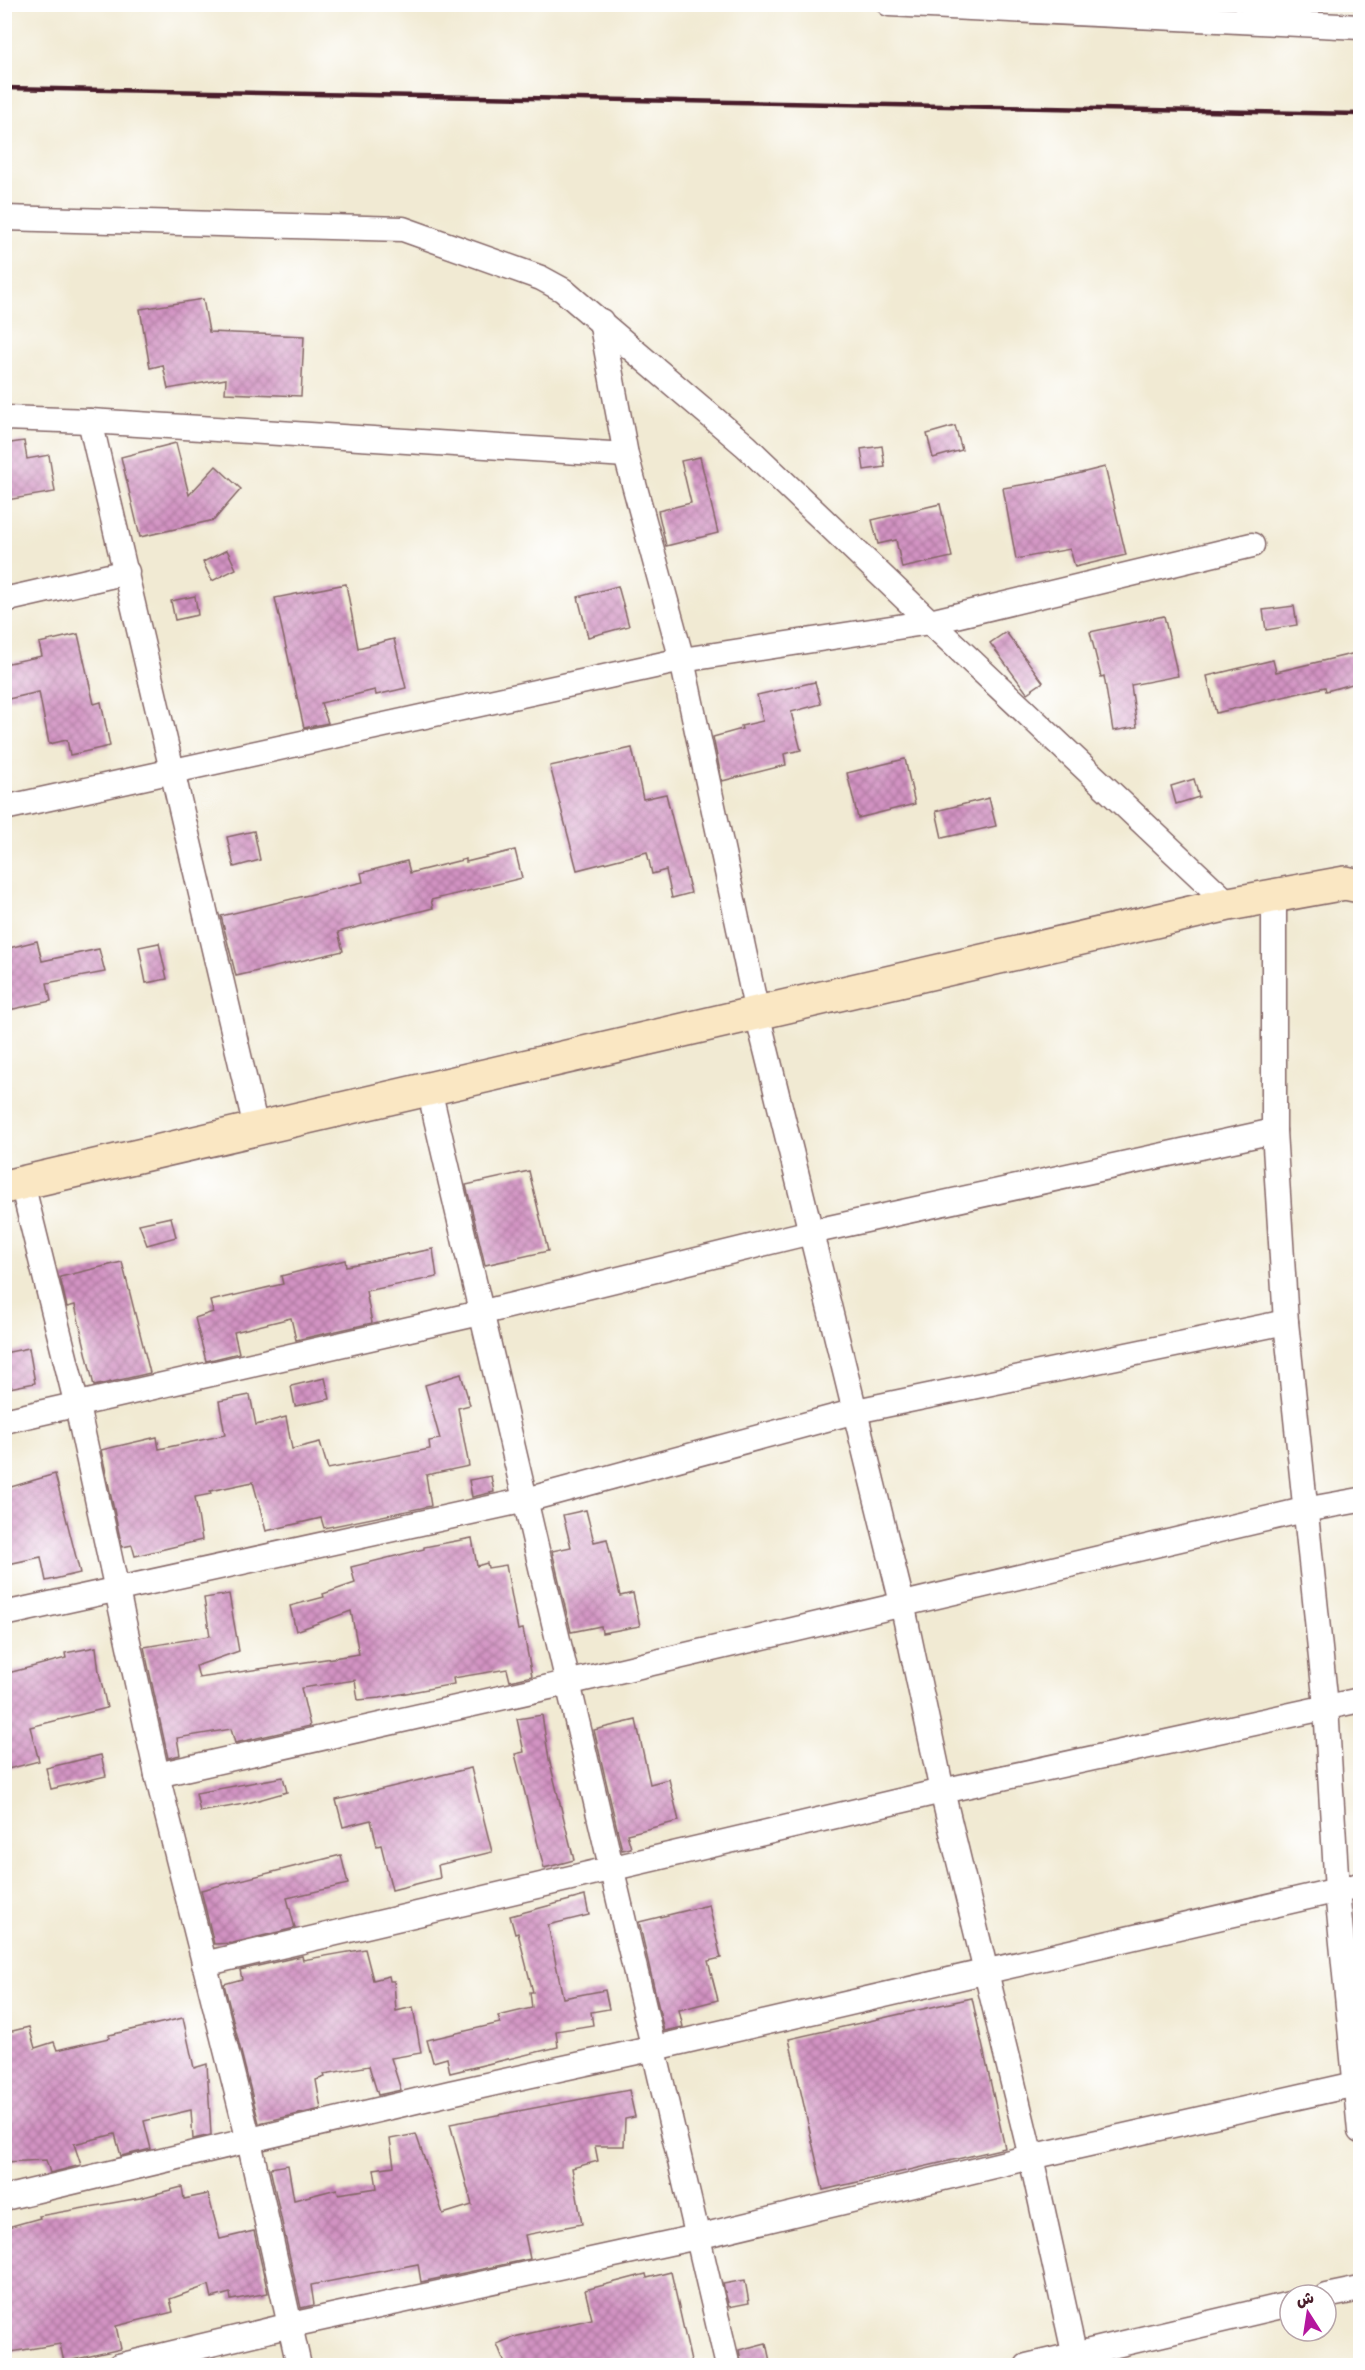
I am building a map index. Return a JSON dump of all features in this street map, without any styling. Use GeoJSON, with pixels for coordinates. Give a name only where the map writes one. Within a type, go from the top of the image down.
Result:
{"type":"FeatureCollection","features":[{"type":"Feature","properties":{"kind":"street"},"geometry":{"type":"LineString","coordinates":[[889,4],[1101,10],[1360,27]]}},
{"type":"Feature","properties":{"kind":"street"},"geometry":{"type":"LineString","coordinates":[[4,218],[403,229],[541,278],[563,290],[746,446],[1229,904]]}},
{"type":"Feature","properties":{"kind":"street"},"geometry":{"type":"LineString","coordinates":[[601,321],[626,455],[682,660],[757,1013],[902,1603],[942,1791],[1031,2157],[1075,2360]]}},
{"type":"Feature","properties":{"kind":"street"},"geometry":{"type":"LineString","coordinates":[[4,418],[90,421],[626,455]]}},
{"type":"Feature","properties":{"kind":"street"},"geometry":{"type":"LineString","coordinates":[[90,421],[256,1128]]}},
{"type":"Feature","properties":{"kind":"street"},"geometry":{"type":"LineString","coordinates":[[4,808],[682,660],[930,622],[1252,545]]}},
{"type":"Feature","properties":{"kind":"street"},"geometry":{"type":"LineString","coordinates":[[4,600],[127,572]]}},
{"type":"Feature","properties":{"kind":"street"},"geometry":{"type":"LineString","coordinates":[[299,2366],[249,2141],[157,1775],[77,1406],[13,1185],[1229,904],[1346,883],[1360,886]]}},
{"type":"Feature","properties":{"kind":"street"},"geometry":{"type":"LineString","coordinates":[[1274,896],[1274,1131],[1286,1322],[1326,1706],[1336,1891],[1359,2083],[1360,2132]]}},
{"type":"Feature","properties":{"kind":"street"},"geometry":{"type":"LineString","coordinates":[[429,1089],[728,2366]]}},
{"type":"Feature","properties":{"kind":"street"},"geometry":{"type":"LineString","coordinates":[[4,1421],[480,1313],[811,1232],[1274,1131]]}},
{"type":"Feature","properties":{"kind":"street"},"geometry":{"type":"LineString","coordinates":[[4,1614],[526,1500],[856,1411],[1286,1322]]}},
{"type":"Feature","properties":{"kind":"street"},"geometry":{"type":"LineString","coordinates":[[157,1775],[567,1683],[1304,1510],[1360,1500]]}},
{"type":"Feature","properties":{"kind":"street"},"geometry":{"type":"LineString","coordinates":[[204,1964],[942,1791],[1360,1700]]}},
{"type":"Feature","properties":{"kind":"street"},"geometry":{"type":"LineString","coordinates":[[4,2198],[450,2093],[655,2048],[1360,1885]]}},
{"type":"Feature","properties":{"kind":"street"},"geometry":{"type":"LineString","coordinates":[[119,2366],[291,2325],[697,2237],[1031,2157],[1359,2083]]}},
{"type":"Feature","properties":{"kind":"street"},"geometry":{"type":"LineString","coordinates":[[1338,2294],[1360,2289]]}},
{"type":"Feature","properties":{"kind":"street"},"geometry":{"type":"LineString","coordinates":[[1027,2366],[1075,2360],[1278,2307]]}},
{"type":"Feature","properties":{"kind":"building"},"geometry":{"type":"Polygon","coordinates":[[[203,299],[209,332],[304,336],[301,396],[225,393],[226,379],[168,389],[163,365],[150,368],[140,309],[203,299]]]}},
{"type":"Feature","properties":{"kind":"building"},"geometry":{"type":"Polygon","coordinates":[[[955,426],[962,450],[933,458],[927,434],[955,426]]]}},
{"type":"Feature","properties":{"kind":"building"},"geometry":{"type":"Polygon","coordinates":[[[24,441],[27,459],[49,455],[55,492],[7,500],[4,484],[4,444],[24,441]]]}},
{"type":"Feature","properties":{"kind":"building"},"geometry":{"type":"Polygon","coordinates":[[[176,443],[189,495],[216,466],[241,489],[214,520],[140,537],[121,457],[176,443]]]}},
{"type":"Feature","properties":{"kind":"building"},"geometry":{"type":"Polygon","coordinates":[[[882,446],[885,467],[864,470],[861,449],[882,446]]]}},
{"type":"Feature","properties":{"kind":"building"},"geometry":{"type":"Polygon","coordinates":[[[700,457],[718,533],[666,546],[658,511],[691,503],[681,461],[700,457]]]}},
{"type":"Feature","properties":{"kind":"building"},"geometry":{"type":"Polygon","coordinates":[[[1105,467],[1126,555],[1075,567],[1070,549],[1016,559],[1003,488],[1057,479],[1105,467]]]}},
{"type":"Feature","properties":{"kind":"building"},"geometry":{"type":"Polygon","coordinates":[[[940,504],[952,557],[902,568],[896,540],[878,544],[872,520],[940,504]]]}},
{"type":"Feature","properties":{"kind":"building"},"geometry":{"type":"Polygon","coordinates":[[[227,550],[236,569],[212,581],[203,562],[227,550]]]}},
{"type":"Feature","properties":{"kind":"building"},"geometry":{"type":"Polygon","coordinates":[[[346,584],[358,648],[394,639],[406,688],[376,695],[375,690],[321,703],[328,723],[304,728],[275,598],[346,584]]]}},
{"type":"Feature","properties":{"kind":"building"},"geometry":{"type":"Polygon","coordinates":[[[618,586],[629,626],[588,637],[578,597],[618,586]]]}},
{"type":"Feature","properties":{"kind":"building"},"geometry":{"type":"Polygon","coordinates":[[[195,596],[198,615],[175,620],[171,601],[195,596]]]}},
{"type":"Feature","properties":{"kind":"building"},"geometry":{"type":"Polygon","coordinates":[[[1294,606],[1297,625],[1266,630],[1263,610],[1294,606]]]}},
{"type":"Feature","properties":{"kind":"building"},"geometry":{"type":"Polygon","coordinates":[[[1164,616],[1178,676],[1131,685],[1137,727],[1113,731],[1104,676],[1101,677],[1090,632],[1164,616]]]}},
{"type":"Feature","properties":{"kind":"building"},"geometry":{"type":"Polygon","coordinates":[[[1006,632],[1043,682],[1027,693],[990,643],[1006,632]]]}},
{"type":"Feature","properties":{"kind":"building"},"geometry":{"type":"Polygon","coordinates":[[[78,634],[94,704],[101,702],[110,746],[70,755],[67,740],[49,744],[39,692],[4,700],[4,664],[42,656],[39,643],[78,634]]]}},
{"type":"Feature","properties":{"kind":"building"},"geometry":{"type":"Polygon","coordinates":[[[1360,652],[1360,682],[1326,691],[1325,687],[1216,713],[1207,676],[1273,660],[1276,672],[1360,652]]]}},
{"type":"Feature","properties":{"kind":"building"},"geometry":{"type":"Polygon","coordinates":[[[815,682],[821,704],[791,712],[801,750],[784,754],[786,765],[722,781],[713,737],[742,729],[741,726],[763,721],[757,695],[815,682]]]}},
{"type":"Feature","properties":{"kind":"building"},"geometry":{"type":"Polygon","coordinates":[[[632,748],[643,799],[666,794],[691,893],[672,898],[666,870],[652,874],[647,852],[577,870],[550,766],[632,748]]]}},
{"type":"Feature","properties":{"kind":"building"},"geometry":{"type":"Polygon","coordinates":[[[905,759],[915,804],[858,818],[847,773],[905,759]]]}},
{"type":"Feature","properties":{"kind":"building"},"geometry":{"type":"Polygon","coordinates":[[[1194,779],[1199,797],[1176,804],[1171,786],[1194,779]]]}},
{"type":"Feature","properties":{"kind":"building"},"geometry":{"type":"Polygon","coordinates":[[[989,798],[996,826],[942,838],[936,811],[989,798]]]}},
{"type":"Feature","properties":{"kind":"building"},"geometry":{"type":"Polygon","coordinates":[[[254,831],[260,860],[234,867],[227,837],[254,831]]]}},
{"type":"Feature","properties":{"kind":"building"},"geometry":{"type":"Polygon","coordinates":[[[515,850],[522,878],[431,900],[433,908],[338,932],[343,951],[236,976],[221,916],[363,882],[361,873],[407,861],[410,873],[515,850]]]}},
{"type":"Feature","properties":{"kind":"building"},"geometry":{"type":"Polygon","coordinates":[[[37,941],[42,961],[99,949],[105,972],[47,983],[51,1001],[4,1011],[4,958],[11,956],[9,948],[37,941]]]}},
{"type":"Feature","properties":{"kind":"building"},"geometry":{"type":"Polygon","coordinates":[[[159,943],[167,979],[146,983],[139,947],[159,943]]]}},
{"type":"Feature","properties":{"kind":"building"},"geometry":{"type":"Polygon","coordinates":[[[529,1171],[548,1251],[485,1265],[466,1185],[529,1171]]]}},
{"type":"Feature","properties":{"kind":"building"},"geometry":{"type":"Polygon","coordinates":[[[171,1217],[176,1237],[147,1245],[139,1224],[171,1217]]]}},
{"type":"Feature","properties":{"kind":"building"},"geometry":{"type":"Polygon","coordinates":[[[433,1249],[437,1277],[366,1291],[372,1323],[296,1340],[291,1318],[234,1332],[239,1353],[206,1361],[195,1318],[213,1312],[210,1301],[283,1284],[281,1276],[345,1260],[346,1266],[433,1249]]]}},
{"type":"Feature","properties":{"kind":"building"},"geometry":{"type":"Polygon","coordinates":[[[122,1262],[150,1373],[94,1386],[75,1305],[67,1307],[60,1277],[122,1262]]]}},
{"type":"Feature","properties":{"kind":"building"},"geometry":{"type":"Polygon","coordinates":[[[29,1348],[35,1383],[4,1389],[4,1353],[29,1348]]]}},
{"type":"Feature","properties":{"kind":"building"},"geometry":{"type":"Polygon","coordinates":[[[461,1374],[470,1405],[458,1408],[469,1466],[426,1475],[431,1506],[324,1528],[321,1518],[266,1531],[253,1482],[210,1491],[211,1494],[195,1497],[202,1540],[135,1556],[132,1545],[122,1547],[101,1450],[157,1437],[159,1449],[225,1435],[219,1401],[250,1395],[256,1425],[286,1417],[292,1449],[320,1442],[328,1469],[430,1449],[429,1441],[440,1439],[425,1385],[461,1374]]]}},
{"type":"Feature","properties":{"kind":"building"},"geometry":{"type":"Polygon","coordinates":[[[325,1378],[330,1399],[295,1406],[291,1386],[325,1378]]]}},
{"type":"Feature","properties":{"kind":"building"},"geometry":{"type":"Polygon","coordinates":[[[55,1474],[80,1573],[46,1581],[41,1557],[8,1564],[4,1548],[4,1489],[55,1474]]]}},
{"type":"Feature","properties":{"kind":"building"},"geometry":{"type":"Polygon","coordinates":[[[491,1476],[494,1492],[472,1497],[469,1480],[491,1476]]]}},
{"type":"Feature","properties":{"kind":"building"},"geometry":{"type":"Polygon","coordinates":[[[586,1510],[594,1542],[607,1539],[620,1596],[633,1593],[640,1626],[602,1633],[601,1626],[571,1632],[552,1551],[571,1547],[563,1515],[586,1510]]]}},
{"type":"Feature","properties":{"kind":"building"},"geometry":{"type":"Polygon","coordinates":[[[472,1538],[477,1566],[487,1563],[488,1568],[506,1565],[518,1630],[523,1629],[532,1676],[510,1681],[507,1669],[453,1678],[454,1684],[358,1700],[355,1680],[301,1688],[310,1726],[235,1743],[231,1729],[177,1738],[180,1755],[168,1758],[144,1647],[210,1636],[204,1598],[229,1594],[239,1651],[196,1666],[199,1678],[359,1654],[351,1611],[296,1631],[290,1606],[324,1597],[323,1594],[355,1583],[351,1567],[424,1549],[424,1547],[472,1538]]]}},
{"type":"Feature","properties":{"kind":"building"},"geometry":{"type":"Polygon","coordinates":[[[96,1647],[107,1708],[30,1727],[39,1761],[4,1770],[4,1674],[66,1658],[65,1653],[96,1647]]]}},
{"type":"Feature","properties":{"kind":"building"},"geometry":{"type":"Polygon","coordinates":[[[542,1715],[549,1759],[574,1860],[544,1868],[515,1754],[524,1752],[517,1719],[542,1715]]]}},
{"type":"Feature","properties":{"kind":"building"},"geometry":{"type":"Polygon","coordinates":[[[636,1720],[650,1784],[669,1779],[679,1821],[627,1834],[631,1848],[622,1850],[594,1730],[636,1720]]]}},
{"type":"Feature","properties":{"kind":"building"},"geometry":{"type":"Polygon","coordinates":[[[101,1755],[106,1776],[51,1789],[46,1768],[101,1755]]]}},
{"type":"Feature","properties":{"kind":"building"},"geometry":{"type":"Polygon","coordinates":[[[471,1768],[492,1852],[438,1865],[440,1878],[392,1890],[381,1845],[377,1846],[371,1820],[343,1827],[336,1800],[471,1768]]]}},
{"type":"Feature","properties":{"kind":"building"},"geometry":{"type":"Polygon","coordinates":[[[283,1777],[287,1792],[244,1804],[200,1812],[196,1793],[283,1777]]]}},
{"type":"Feature","properties":{"kind":"building"},"geometry":{"type":"Polygon","coordinates":[[[341,1855],[348,1884],[287,1898],[295,1928],[233,1943],[214,1944],[201,1890],[341,1855]]]}},
{"type":"Feature","properties":{"kind":"building"},"geometry":{"type":"Polygon","coordinates":[[[585,1896],[589,1915],[548,1925],[563,1998],[605,1990],[609,2009],[591,2012],[593,2025],[556,2031],[558,2047],[450,2073],[447,2058],[433,2062],[427,2040],[500,2023],[498,2016],[532,2008],[530,1992],[533,1992],[518,1933],[515,1934],[510,1916],[585,1896]]]}},
{"type":"Feature","properties":{"kind":"building"},"geometry":{"type":"Polygon","coordinates":[[[709,1905],[721,1958],[708,1961],[718,2000],[679,2010],[683,2027],[664,2031],[639,1922],[709,1905]]]}},
{"type":"Feature","properties":{"kind":"building"},"geometry":{"type":"Polygon","coordinates":[[[365,1949],[373,1980],[389,1976],[390,1981],[394,1981],[396,2011],[413,2007],[421,2053],[391,2058],[401,2090],[378,2095],[369,2066],[324,2074],[325,2077],[316,2080],[321,2109],[259,2123],[224,1984],[242,1979],[240,1970],[302,1956],[303,1960],[365,1949]]]}},
{"type":"Feature","properties":{"kind":"building"},"geometry":{"type":"Polygon","coordinates":[[[972,1998],[1005,2148],[823,2190],[789,2039],[972,1998]]]}},
{"type":"Feature","properties":{"kind":"building"},"geometry":{"type":"Polygon","coordinates":[[[183,2018],[194,2068],[207,2064],[211,2135],[193,2139],[191,2110],[144,2121],[151,2149],[121,2156],[115,2134],[74,2144],[81,2165],[50,2173],[46,2160],[4,2162],[4,2033],[29,2027],[35,2048],[54,2042],[57,2050],[183,2018]]]}},
{"type":"Feature","properties":{"kind":"building"},"geometry":{"type":"Polygon","coordinates":[[[629,2090],[635,2117],[625,2119],[624,2146],[595,2146],[598,2161],[572,2168],[582,2224],[525,2235],[530,2259],[421,2282],[418,2264],[311,2285],[314,2305],[301,2308],[270,2168],[288,2165],[294,2200],[337,2189],[338,2194],[377,2188],[374,2169],[394,2166],[390,2139],[416,2134],[443,2214],[472,2205],[450,2124],[629,2090]]]}},
{"type":"Feature","properties":{"kind":"building"},"geometry":{"type":"Polygon","coordinates":[[[182,2187],[184,2199],[208,2194],[220,2239],[254,2231],[268,2293],[231,2300],[230,2293],[212,2298],[209,2285],[170,2299],[173,2312],[116,2326],[121,2349],[64,2362],[60,2344],[4,2353],[4,2228],[40,2218],[39,2216],[140,2198],[182,2187]]]}},
{"type":"Feature","properties":{"kind":"building"},"geometry":{"type":"Polygon","coordinates":[[[671,2272],[692,2366],[506,2366],[497,2344],[514,2337],[592,2319],[585,2290],[646,2274],[647,2278],[671,2272]]]}},
{"type":"Feature","properties":{"kind":"building"},"geometry":{"type":"Polygon","coordinates":[[[745,2280],[749,2303],[729,2307],[723,2284],[745,2280]]]}},
{"type":"Feature","properties":{"kind":"building"},"geometry":{"type":"Polygon","coordinates":[[[766,2343],[771,2366],[742,2366],[739,2350],[766,2343]]]}},
{"type":"Feature","properties":{"kind":"railway"},"geometry":{"type":"LineString","coordinates":[[4,88],[1360,114]]}}]}
